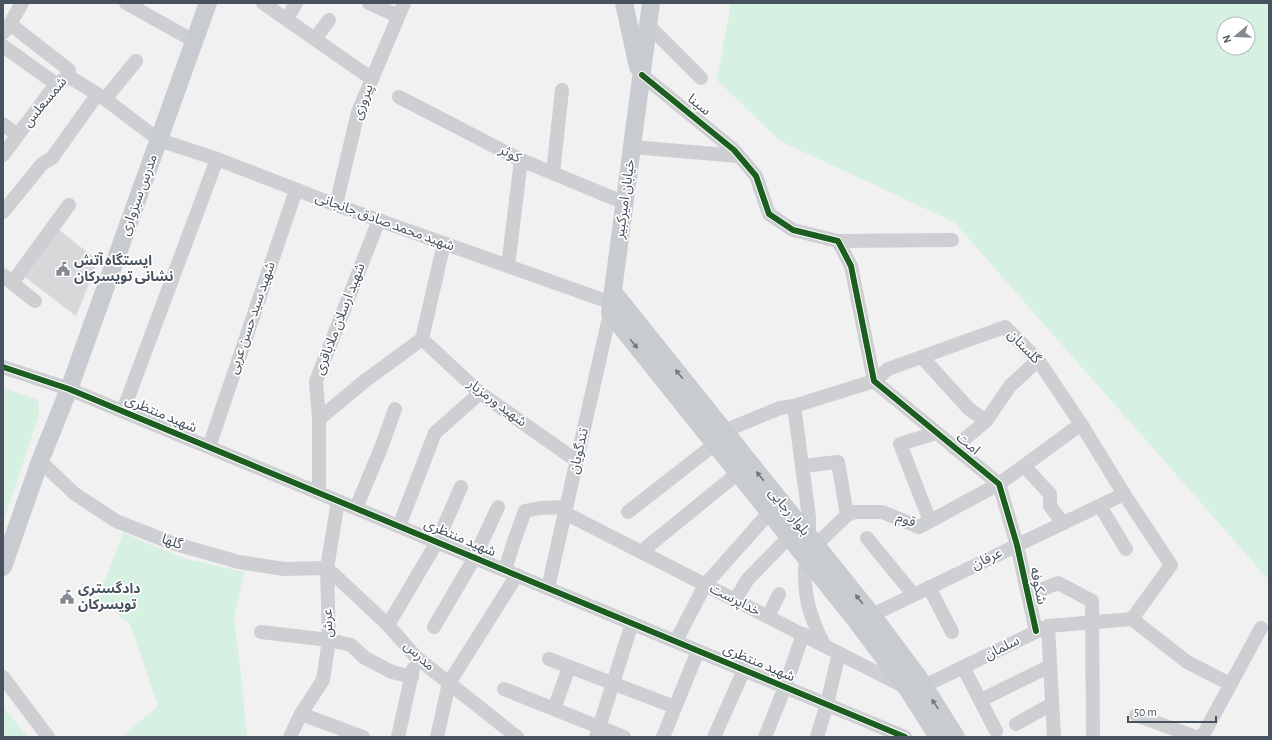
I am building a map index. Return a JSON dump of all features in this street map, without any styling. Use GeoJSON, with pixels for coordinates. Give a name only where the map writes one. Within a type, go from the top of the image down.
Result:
{"type":"FeatureCollection","features":[{"type":"Feature","properties":{"kind":"main road","name":"مدرس سبزواری"},"geometry":{"type":"LineString","coordinates":[[3,567],[40,460],[69,389],[208,3]]}},
{"type":"Feature","properties":{"kind":"main road"},"geometry":{"type":"LineString","coordinates":[[624,3],[641,79]]}},
{"type":"Feature","properties":{"kind":"main road","name":"خیابان امیرکبیر"},"geometry":{"type":"LineString","coordinates":[[612,303],[651,3]]}},
{"type":"Feature","properties":{"kind":"main road","name":"بلوار رجایی"},"geometry":{"type":"LineString","coordinates":[[612,303],[719,437],[810,547],[881,640],[924,686],[956,737]]}},
{"type":"Feature","properties":{"kind":"main road","name":"بلوار رجایی"},"geometry":{"type":"LineString","coordinates":[[719,437],[738,473],[789,537],[810,547],[872,615],[881,640],[906,687],[938,737]]}},
{"type":"Feature","properties":{"kind":"street"},"geometry":{"type":"LineString","coordinates":[[7,28],[22,3]]}},
{"type":"Feature","properties":{"kind":"street"},"geometry":{"type":"LineString","coordinates":[[263,3],[372,79]]}},
{"type":"Feature","properties":{"kind":"street"},"geometry":{"type":"LineString","coordinates":[[286,19],[296,3]]}},
{"type":"Feature","properties":{"kind":"street"},"geometry":{"type":"LineString","coordinates":[[369,3],[398,16]]}},
{"type":"Feature","properties":{"kind":"street","name":"پیروزی"},"geometry":{"type":"LineString","coordinates":[[336,205],[358,112],[404,3]]}},
{"type":"Feature","properties":{"kind":"street"},"geometry":{"type":"LineString","coordinates":[[131,4],[194,42]]}},
{"type":"Feature","properties":{"kind":"street"},"geometry":{"type":"LineString","coordinates":[[315,39],[329,20]]}},
{"type":"Feature","properties":{"kind":"street"},"geometry":{"type":"LineString","coordinates":[[648,25],[701,78]]}},
{"type":"Feature","properties":{"kind":"street","name":"شمسعلس"},"geometry":{"type":"LineString","coordinates":[[3,155],[17,135],[69,70],[7,28]]}},
{"type":"Feature","properties":{"kind":"street","name":"شهید محمد صادق جانجانی"},"geometry":{"type":"LineString","coordinates":[[3,46],[61,81],[73,79],[101,97],[159,140],[217,159],[336,205],[612,303]]}},
{"type":"Feature","properties":{"kind":"street"},"geometry":{"type":"LineString","coordinates":[[3,212],[42,164],[52,158],[101,97],[136,61]]}},
{"type":"Feature","properties":{"kind":"street","name":"سینا"},"geometry":{"type":"LineString","coordinates":[[641,79],[734,150],[756,176],[769,214],[793,230],[838,241],[952,240]]}},
{"type":"Feature","properties":{"kind":"street"},"geometry":{"type":"LineString","coordinates":[[553,173],[562,90]]}},
{"type":"Feature","properties":{"kind":"street","name":"کوثر"},"geometry":{"type":"LineString","coordinates":[[399,97],[521,160],[625,203]]}},
{"type":"Feature","properties":{"kind":"street"},"geometry":{"type":"LineString","coordinates":[[3,124],[17,135]]}},
{"type":"Feature","properties":{"kind":"street"},"geometry":{"type":"LineString","coordinates":[[632,147],[740,156]]}},
{"type":"Feature","properties":{"kind":"street"},"geometry":{"type":"LineString","coordinates":[[123,411],[217,159]]}},
{"type":"Feature","properties":{"kind":"street"},"geometry":{"type":"LineString","coordinates":[[508,266],[521,160]]}},
{"type":"Feature","properties":{"kind":"street","name":"شهید سید حسن عربی"},"geometry":{"type":"LineString","coordinates":[[208,447],[296,190]]}},
{"type":"Feature","properties":{"kind":"street"},"geometry":{"type":"LineString","coordinates":[[35,301],[8,279],[69,205]]}},
{"type":"Feature","properties":{"kind":"street","name":"شهید ارسلان ملاباقری"},"geometry":{"type":"LineString","coordinates":[[319,493],[319,419],[316,381],[379,220]]}},
{"type":"Feature","properties":{"kind":"street"},"geometry":{"type":"LineString","coordinates":[[838,241],[851,266],[874,381]]}},
{"type":"Feature","properties":{"kind":"street"},"geometry":{"type":"LineString","coordinates":[[319,419],[366,380],[422,339],[444,243]]}},
{"type":"Feature","properties":{"kind":"street","name":"تندگویان"},"geometry":{"type":"LineString","coordinates":[[548,588],[612,303]]}},
{"type":"Feature","properties":{"kind":"street","name":"گلستان"},"geometry":{"type":"LineString","coordinates":[[628,512],[719,437],[780,408],[794,406],[874,381],[888,370],[1005,327],[1038,360],[1081,424],[1124,494],[1171,565],[1132,619]]}},
{"type":"Feature","properties":{"kind":"street","name":"شهید ورمزیار"},"geometry":{"type":"LineString","coordinates":[[422,339],[480,393],[577,461]]}},
{"type":"Feature","properties":{"kind":"street"},"geometry":{"type":"LineString","coordinates":[[922,357],[969,409],[986,421]]}},
{"type":"Feature","properties":{"kind":"street"},"geometry":{"type":"LineString","coordinates":[[954,448],[986,421],[1010,386],[1038,360]]}},
{"type":"Feature","properties":{"kind":"street","name":"شهید منتظری"},"geometry":{"type":"LineString","coordinates":[[3,367],[69,389],[123,411],[905,737]]}},
{"type":"Feature","properties":{"kind":"street","name":"امت"},"geometry":{"type":"LineString","coordinates":[[874,381],[999,484]]}},
{"type":"Feature","properties":{"kind":"street"},"geometry":{"type":"LineString","coordinates":[[399,526],[435,433],[480,393]]}},
{"type":"Feature","properties":{"kind":"street"},"geometry":{"type":"LineString","coordinates":[[794,406],[809,517],[810,547],[804,576],[807,601],[812,621],[824,646]]}},
{"type":"Feature","properties":{"kind":"street"},"geometry":{"type":"LineString","coordinates":[[356,508],[381,448],[395,409]]}},
{"type":"Feature","properties":{"kind":"street"},"geometry":{"type":"LineString","coordinates":[[1017,545],[999,484],[1081,424]]}},
{"type":"Feature","properties":{"kind":"street"},"geometry":{"type":"LineString","coordinates":[[930,521],[900,444],[936,433]]}},
{"type":"Feature","properties":{"kind":"street","name":"گلها"},"geometry":{"type":"LineString","coordinates":[[40,460],[75,494],[116,521],[172,543],[246,563],[284,569],[327,568]]}},
{"type":"Feature","properties":{"kind":"street"},"geometry":{"type":"LineString","coordinates":[[802,466],[838,462],[847,515],[810,547]]}},
{"type":"Feature","properties":{"kind":"street"},"geometry":{"type":"LineString","coordinates":[[1024,466],[1050,494],[1050,506],[1063,523]]}},
{"type":"Feature","properties":{"kind":"street"},"geometry":{"type":"LineString","coordinates":[[641,552],[738,473]]}},
{"type":"Feature","properties":{"kind":"street","name":"قوم"},"geometry":{"type":"LineString","coordinates":[[847,515],[855,512],[882,512],[918,527],[999,484]]}},
{"type":"Feature","properties":{"kind":"street"},"geometry":{"type":"LineString","coordinates":[[388,625],[437,542],[461,487]]}},
{"type":"Feature","properties":{"kind":"street","name":"عرفان"},"geometry":{"type":"LineString","coordinates":[[872,615],[1124,494]]}},
{"type":"Feature","properties":{"kind":"street","name":"عرش"},"geometry":{"type":"LineString","coordinates":[[290,737],[301,714],[323,680],[329,640],[327,568],[338,501]]}},
{"type":"Feature","properties":{"kind":"street"},"geometry":{"type":"LineString","coordinates":[[1100,506],[1126,549]]}},
{"type":"Feature","properties":{"kind":"street"},"geometry":{"type":"LineString","coordinates":[[434,627],[474,557],[498,507]]}},
{"type":"Feature","properties":{"kind":"street"},"geometry":{"type":"LineString","coordinates":[[437,737],[449,683],[511,573],[515,538],[525,511],[540,508],[566,510]]}},
{"type":"Feature","properties":{"kind":"street","name":"خداپرست"},"geometry":{"type":"LineString","coordinates":[[566,510],[641,552],[906,687]]}},
{"type":"Feature","properties":{"kind":"street"},"geometry":{"type":"LineString","coordinates":[[676,641],[705,585],[769,512]]}},
{"type":"Feature","properties":{"kind":"street"},"geometry":{"type":"LineString","coordinates":[[735,600],[748,579],[789,537]]}},
{"type":"Feature","properties":{"kind":"street"},"geometry":{"type":"LineString","coordinates":[[867,538],[913,594]]}},
{"type":"Feature","properties":{"kind":"street","name":"شکوفه"},"geometry":{"type":"LineString","coordinates":[[1017,545],[1028,595],[1042,628],[1050,666],[1054,737]]}},
{"type":"Feature","properties":{"kind":"street","name":"مدرس"},"geometry":{"type":"LineString","coordinates":[[327,568],[388,625],[416,657],[516,737]]}},
{"type":"Feature","properties":{"kind":"street"},"geometry":{"type":"LineString","coordinates":[[1028,595],[1058,583],[1092,601],[1093,737]]}},
{"type":"Feature","properties":{"kind":"street"},"geometry":{"type":"LineString","coordinates":[[929,587],[952,632]]}},
{"type":"Feature","properties":{"kind":"street"},"geometry":{"type":"LineString","coordinates":[[768,617],[780,594]]}},
{"type":"Feature","properties":{"kind":"street"},"geometry":{"type":"LineString","coordinates":[[1132,619],[1187,662],[1230,684]]}},
{"type":"Feature","properties":{"kind":"street","name":"سلمان"},"geometry":{"type":"LineString","coordinates":[[924,686],[1042,628],[1132,619]]}},
{"type":"Feature","properties":{"kind":"street"},"geometry":{"type":"LineString","coordinates":[[598,732],[632,623]]}},
{"type":"Feature","properties":{"kind":"street"},"geometry":{"type":"LineString","coordinates":[[1202,737],[1261,628]]}},
{"type":"Feature","properties":{"kind":"street"},"geometry":{"type":"LineString","coordinates":[[261,632],[329,640],[351,645],[365,658],[392,672],[412,677]]}},
{"type":"Feature","properties":{"kind":"street"},"geometry":{"type":"LineString","coordinates":[[765,737],[785,687],[803,634]]}},
{"type":"Feature","properties":{"kind":"street"},"geometry":{"type":"LineString","coordinates":[[663,737],[698,651]]}},
{"type":"Feature","properties":{"kind":"street"},"geometry":{"type":"LineString","coordinates":[[817,737],[827,704],[839,653]]}},
{"type":"Feature","properties":{"kind":"street"},"geometry":{"type":"LineString","coordinates":[[398,737],[416,657]]}},
{"type":"Feature","properties":{"kind":"street"},"geometry":{"type":"LineString","coordinates":[[549,659],[675,707]]}},
{"type":"Feature","properties":{"kind":"street"},"geometry":{"type":"LineString","coordinates":[[981,700],[1050,666]]}},
{"type":"Feature","properties":{"kind":"street"},"geometry":{"type":"LineString","coordinates":[[554,709],[569,667]]}},
{"type":"Feature","properties":{"kind":"street"},"geometry":{"type":"LineString","coordinates":[[963,667],[996,731]]}},
{"type":"Feature","properties":{"kind":"street"},"geometry":{"type":"LineString","coordinates":[[714,737],[744,670]]}},
{"type":"Feature","properties":{"kind":"street"},"geometry":{"type":"LineString","coordinates":[[3,677],[48,737]]}},
{"type":"Feature","properties":{"kind":"street"},"geometry":{"type":"LineString","coordinates":[[504,690],[554,709],[598,732],[624,737]]}},
{"type":"Feature","properties":{"kind":"street"},"geometry":{"type":"LineString","coordinates":[[1016,724],[1052,704]]}},
{"type":"Feature","properties":{"kind":"street"},"geometry":{"type":"LineString","coordinates":[[301,714],[363,737]]}},
{"type":"Feature","properties":{"kind":"street"},"geometry":{"type":"LineString","coordinates":[[1136,715],[1196,737]]}},
{"type":"Feature","properties":{"kind":"green space"},"geometry":{"type":"Polygon","coordinates":[[[731,3],[1269,3],[1269,580],[954,222],[780,141],[717,80],[731,3]]]}},
{"type":"Feature","properties":{"kind":"green space"},"geometry":{"type":"Polygon","coordinates":[[[3,388],[38,400],[39,415],[3,522],[3,388]]]}},
{"type":"Feature","properties":{"kind":"green space"},"geometry":{"type":"Polygon","coordinates":[[[123,533],[186,559],[244,572],[234,619],[247,737],[122,737],[158,706],[130,624],[98,598],[123,533]]]}},
{"type":"Feature","properties":{"kind":"green space"},"geometry":{"type":"Polygon","coordinates":[[[3,707],[28,737],[3,737],[3,707]]]}},
{"type":"Feature","properties":{"kind":"building","name":"ایستگاه آتش نشانی تویسرکان"},"geometry":{"type":"Polygon","coordinates":[[[58,229],[98,261],[76,316],[25,277],[58,229]]]}},
{"type":"Feature","properties":{"kind":"cycle path"},"geometry":{"type":"LineString","coordinates":[[642,75],[734,150],[756,176],[769,214],[793,230],[838,241],[851,266],[874,381],[999,484],[1017,545],[1036,631]]}},
{"type":"Feature","properties":{"kind":"cycle path"},"geometry":{"type":"LineString","coordinates":[[3,367],[69,389],[905,737]]}},
{"type":"Feature","properties":{"kind":"place","name":"ایستگاه آتش نشانی تویسرکان"},"geometry":{"type":"Point","coordinates":[63,269]}},
{"type":"Feature","properties":{"kind":"place","name":"دادگستری تویسرکان"},"geometry":{"type":"Point","coordinates":[67,597]}}]}
